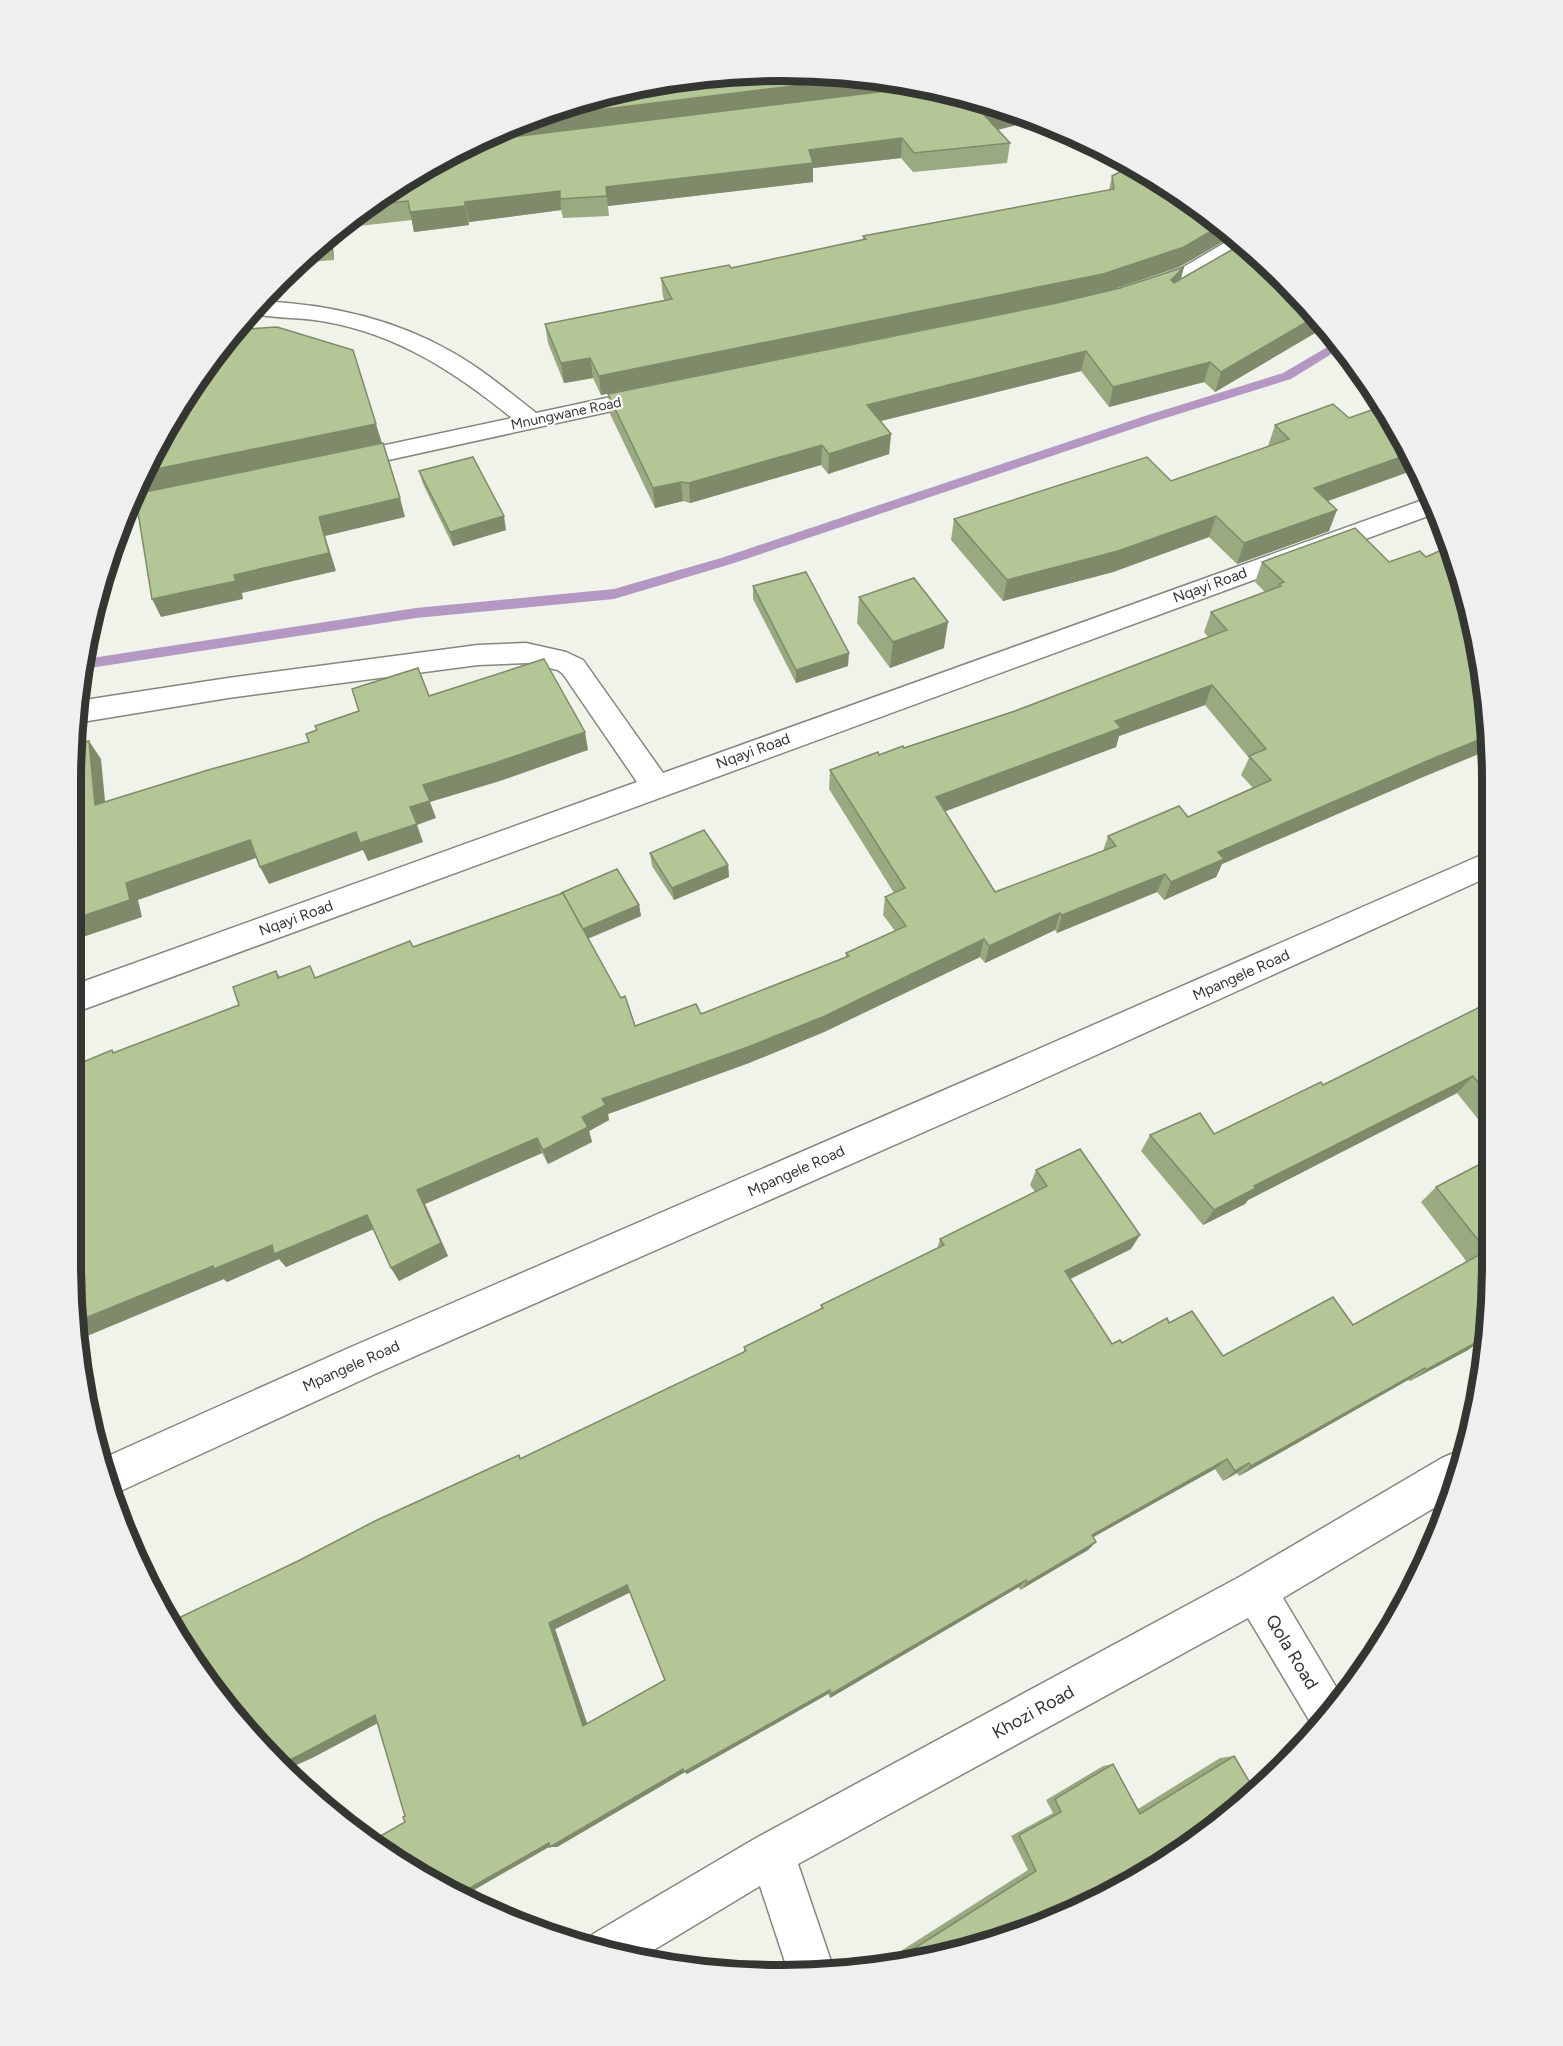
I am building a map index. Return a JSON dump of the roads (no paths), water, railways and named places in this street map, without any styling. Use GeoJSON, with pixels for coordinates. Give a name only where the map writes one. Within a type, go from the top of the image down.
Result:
{"type":"FeatureCollection","features":[{"type":"Feature","properties":{"kind":"street"},"geometry":{"type":"LineString","coordinates":[[1121,296],[1188,274],[1234,247]]}},
{"type":"Feature","properties":{"kind":"street"},"geometry":{"type":"LineString","coordinates":[[267,307],[289,308],[374,325],[440,355],[486,385],[530,420]]}},
{"type":"Feature","properties":{"kind":"street","name":"Mnungwane Road"},"geometry":{"type":"LineString","coordinates":[[320,467],[530,420],[679,390]]}},
{"type":"Feature","properties":{"kind":"street"},"geometry":{"type":"LineString","coordinates":[[138,504],[196,492]]}},
{"type":"Feature","properties":{"kind":"street","name":"Nqayi Road"},"geometry":{"type":"LineString","coordinates":[[81,996],[1426,507]]}},
{"type":"Feature","properties":{"kind":"street"},"geometry":{"type":"LineString","coordinates":[[85,711],[228,688],[478,656],[526,653],[566,662],[573,667],[656,786]]}},
{"type":"Feature","properties":{"kind":"street","name":"Mpangele Road"},"geometry":{"type":"LineString","coordinates":[[113,1474],[364,1360],[1007,1079],[1482,867]]}},
{"type":"Feature","properties":{"kind":"street","name":"Khozi Road"},"geometry":{"type":"LineString","coordinates":[[617,1945],[772,1854],[1256,1591],[1449,1476]]}},
{"type":"Feature","properties":{"kind":"street","name":"Qola Road"},"geometry":{"type":"LineString","coordinates":[[1256,1591],[1324,1707]]}},
{"type":"Feature","properties":{"kind":"street"},"geometry":{"type":"LineString","coordinates":[[772,1854],[809,1964]]}},
{"type":"Feature","properties":{"kind":"waterway"},"geometry":{"type":"LineString","coordinates":[[91,663],[416,613],[614,594],[726,561],[1152,418],[1287,376],[1332,349]]}}]}
